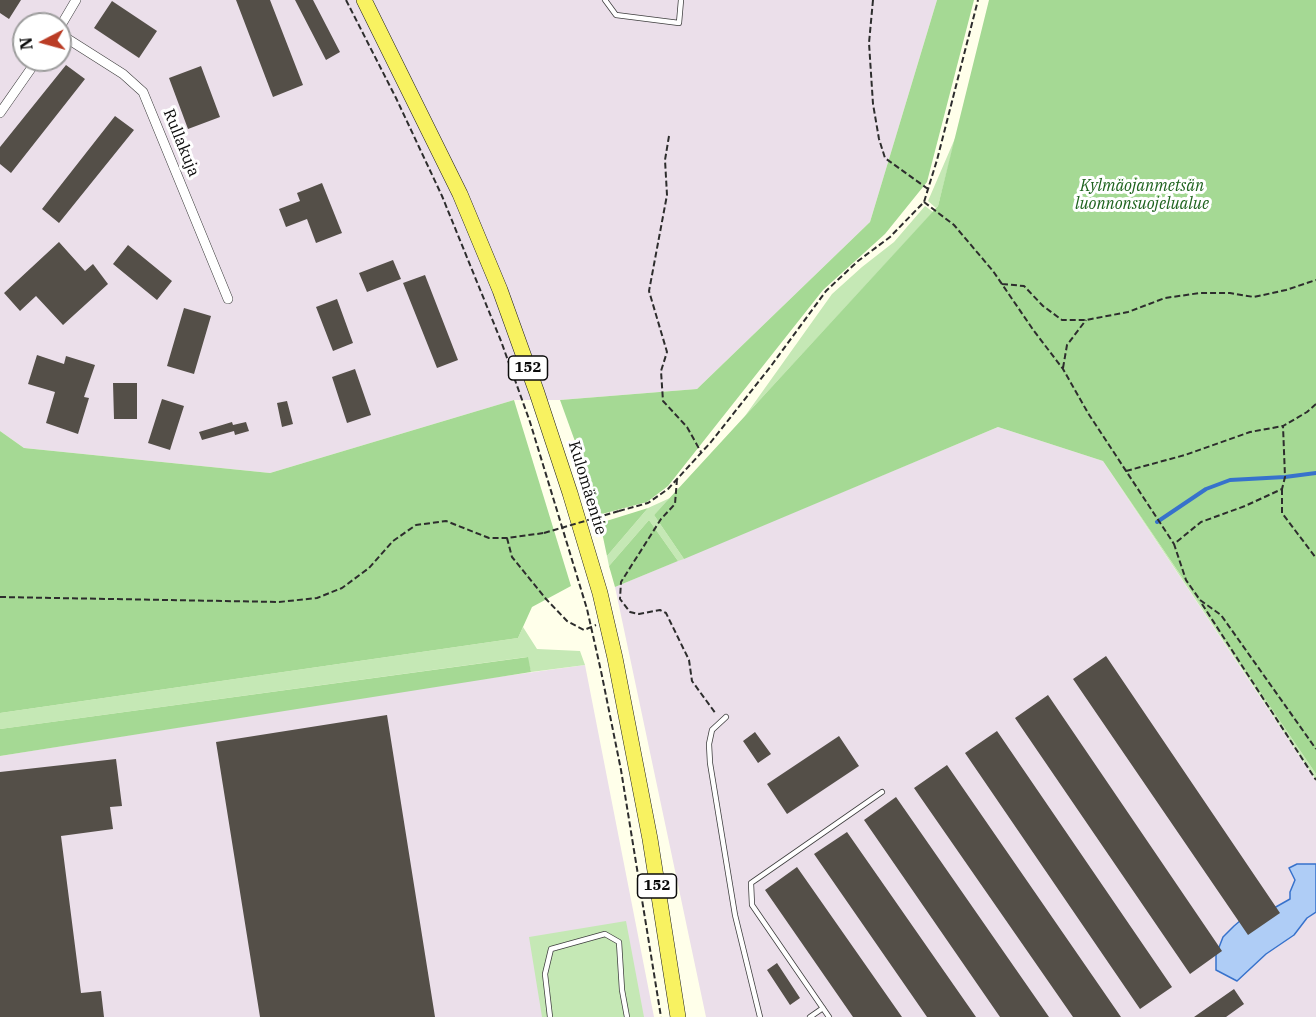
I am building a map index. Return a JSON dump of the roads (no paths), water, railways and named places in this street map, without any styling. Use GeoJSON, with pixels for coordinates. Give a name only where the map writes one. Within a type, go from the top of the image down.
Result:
{"type":"FeatureCollection","features":[{"type":"Feature","properties":{"kind":"main road","name":"Kulomäentie"},"geometry":{"type":"LineString","coordinates":[[364,0],[460,194],[500,290],[570,493],[607,622],[635,756],[678,1017]]}},
{"type":"Feature","properties":{"kind":"street","name":"Rullakuja"},"geometry":{"type":"LineString","coordinates":[[72,42],[123,74],[143,92],[228,299]]}},
{"type":"Feature","properties":{"kind":"street"},"geometry":{"type":"LineString","coordinates":[[0,113],[29,72]]}},
{"type":"Feature","properties":{"kind":"lane"},"geometry":{"type":"LineString","coordinates":[[605,0],[616,15],[679,22],[681,0]]}},
{"type":"Feature","properties":{"kind":"lane"},"geometry":{"type":"LineString","coordinates":[[726,717],[720,720],[712,730],[709,744],[710,763],[735,915],[760,1017]]}},
{"type":"Feature","properties":{"kind":"lane"},"geometry":{"type":"LineString","coordinates":[[829,1017],[752,905],[751,883],[882,792]]}},
{"type":"Feature","properties":{"kind":"lane"},"geometry":{"type":"LineString","coordinates":[[550,1017],[545,974],[551,949],[605,934],[619,942],[622,990],[627,1017]]}},
{"type":"Feature","properties":{"kind":"lane"},"geometry":{"type":"LineString","coordinates":[[810,1017],[823,1008]]}},
{"type":"Feature","properties":{"kind":"water"},"geometry":{"type":"Polygon","coordinates":[[[1297,864],[1316,864],[1316,912],[1307,918],[1294,935],[1266,954],[1237,981],[1216,970],[1216,955],[1223,937],[1234,926],[1241,920],[1267,912],[1290,899],[1295,880],[1289,868],[1297,864]]]}},
{"type":"Feature","properties":{"kind":"waterway"},"geometry":{"type":"LineString","coordinates":[[1157,522],[1206,489],[1230,480],[1316,473]]}},
{"type":"Feature","properties":{"kind":"park label","name":"Kylmäojanmetsän luonnonsuojelualue"},"geometry":{"type":"Point","coordinates":[1142,195]}}]}
